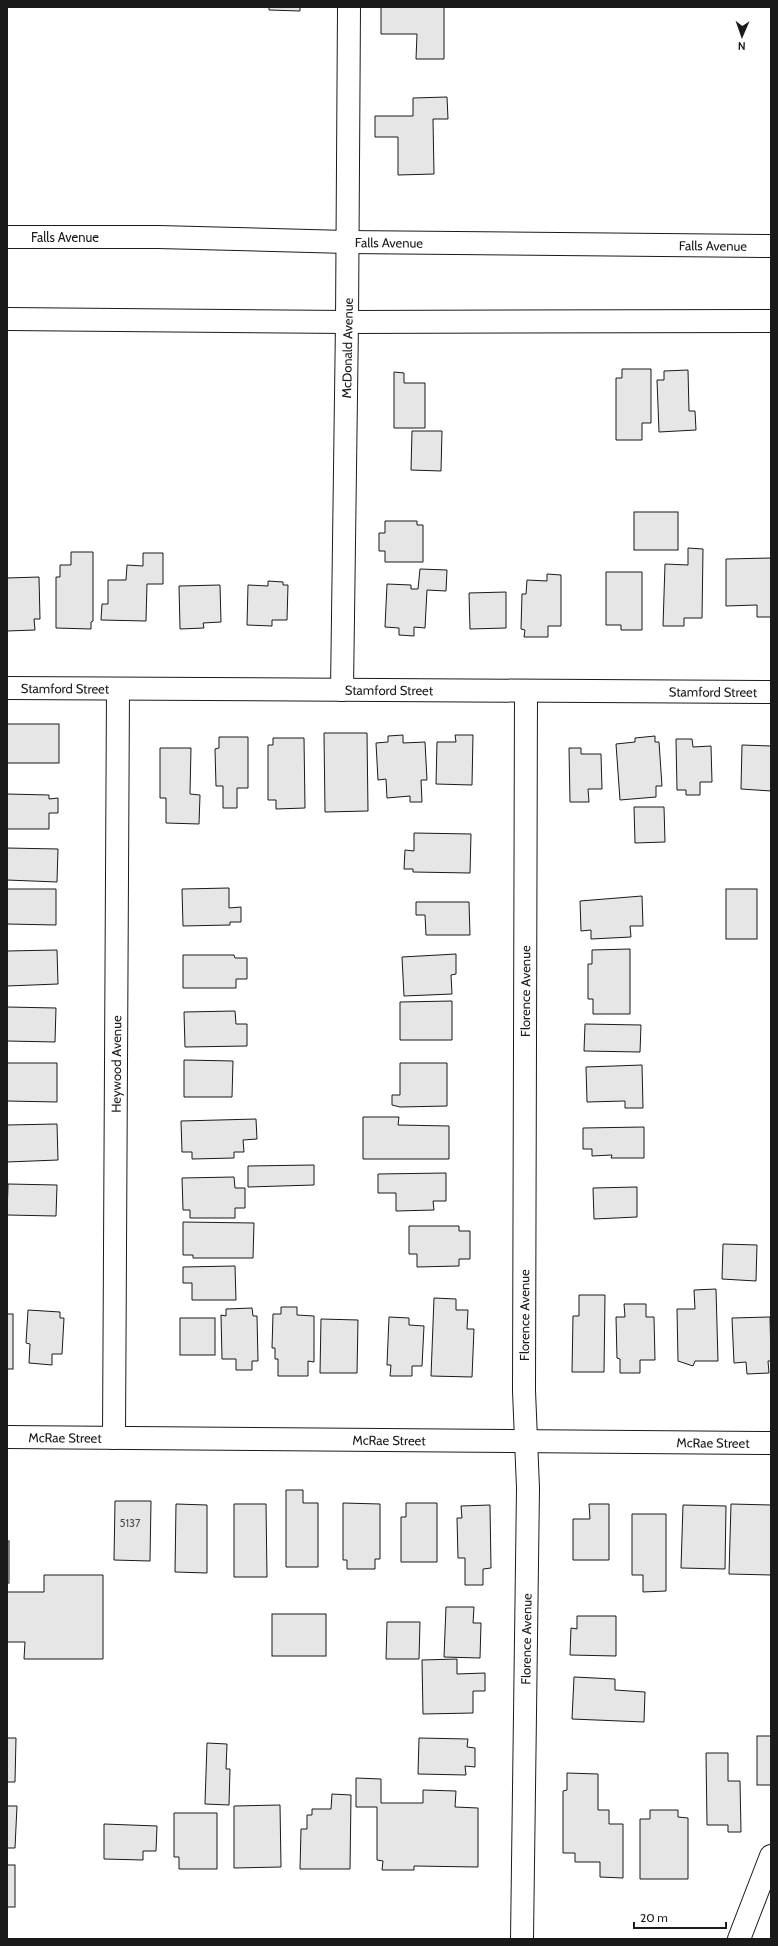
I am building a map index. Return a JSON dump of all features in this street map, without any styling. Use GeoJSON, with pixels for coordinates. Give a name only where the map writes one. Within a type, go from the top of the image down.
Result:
{"type":"FeatureCollection","features":[{"type":"Feature","properties":{"kind":"main road","name":"McDonald Avenue"},"geometry":{"type":"LineString","coordinates":[[342,690],[347,322],[348,7]]}},
{"type":"Feature","properties":{"kind":"main road","name":"Falls Avenue"},"geometry":{"type":"LineString","coordinates":[[7,237],[158,237],[347,242],[771,246]]}},
{"type":"Feature","properties":{"kind":"main road"},"geometry":{"type":"LineString","coordinates":[[7,320],[347,322],[771,321]]}},
{"type":"Feature","properties":{"kind":"main road","name":"Stamford Street"},"geometry":{"type":"LineString","coordinates":[[7,688],[118,690],[771,692]]}},
{"type":"Feature","properties":{"kind":"main road","name":"Heywood Avenue"},"geometry":{"type":"LineString","coordinates":[[114,1438],[118,690]]}},
{"type":"Feature","properties":{"kind":"main road","name":"Florence Avenue"},"geometry":{"type":"LineString","coordinates":[[522,1939],[528,1504],[524,1360],[526,691]]}},
{"type":"Feature","properties":{"kind":"main road","name":"McRae Street"},"geometry":{"type":"LineString","coordinates":[[7,1437],[771,1443]]}},
{"type":"Feature","properties":{"kind":"main road"},"geometry":{"type":"LineString","coordinates":[[739,1939],[771,1856]]}},
{"type":"Feature","properties":{"kind":"building"},"geometry":{"type":"Polygon","coordinates":[[[269,7],[300,7],[300,11],[269,10],[269,7]]]}},
{"type":"Feature","properties":{"kind":"building"},"geometry":{"type":"Polygon","coordinates":[[[381,7],[444,7],[444,59],[416,59],[417,34],[381,34],[381,7]]]}},
{"type":"Feature","properties":{"kind":"building"},"geometry":{"type":"Polygon","coordinates":[[[447,97],[448,119],[433,119],[434,174],[398,175],[398,137],[375,137],[375,116],[413,116],[413,98],[447,97]]]}},
{"type":"Feature","properties":{"kind":"building"},"geometry":{"type":"Polygon","coordinates":[[[622,369],[651,369],[651,423],[642,423],[642,440],[616,440],[616,378],[622,378],[622,369]]]}},
{"type":"Feature","properties":{"kind":"building"},"geometry":{"type":"Polygon","coordinates":[[[688,370],[689,411],[695,411],[696,430],[659,432],[657,380],[664,380],[664,371],[688,370]]]}},
{"type":"Feature","properties":{"kind":"building"},"geometry":{"type":"Polygon","coordinates":[[[394,372],[404,373],[404,383],[425,383],[425,428],[394,428],[394,372]]]}},
{"type":"Feature","properties":{"kind":"building"},"geometry":{"type":"Polygon","coordinates":[[[412,431],[442,431],[441,471],[411,470],[412,431]]]}},
{"type":"Feature","properties":{"kind":"building"},"geometry":{"type":"Polygon","coordinates":[[[634,512],[678,512],[678,550],[634,550],[634,512]]]}},
{"type":"Feature","properties":{"kind":"building"},"geometry":{"type":"Polygon","coordinates":[[[385,521],[417,521],[417,525],[423,525],[423,562],[385,562],[385,551],[379,551],[379,533],[385,533],[385,521]]]}},
{"type":"Feature","properties":{"kind":"building"},"geometry":{"type":"Polygon","coordinates":[[[688,548],[703,549],[702,618],[684,618],[684,626],[663,626],[665,564],[688,565],[688,548]]]}},
{"type":"Feature","properties":{"kind":"building"},"geometry":{"type":"Polygon","coordinates":[[[71,552],[93,552],[93,621],[91,622],[91,629],[56,628],[56,577],[60,577],[60,565],[71,565],[71,552]]]}},
{"type":"Feature","properties":{"kind":"building"},"geometry":{"type":"Polygon","coordinates":[[[143,553],[163,553],[163,584],[147,584],[146,621],[101,620],[102,604],[108,604],[108,580],[126,580],[127,565],[143,566],[143,553]]]}},
{"type":"Feature","properties":{"kind":"building"},"geometry":{"type":"Polygon","coordinates":[[[771,558],[771,617],[757,617],[757,605],[726,606],[726,559],[771,558]]]}},
{"type":"Feature","properties":{"kind":"building"},"geometry":{"type":"Polygon","coordinates":[[[420,569],[447,570],[446,591],[427,590],[425,628],[414,627],[414,636],[399,635],[399,628],[385,627],[387,584],[411,585],[411,589],[418,589],[420,569]]]}},
{"type":"Feature","properties":{"kind":"building"},"geometry":{"type":"Polygon","coordinates":[[[606,572],[642,572],[642,630],[621,630],[621,625],[606,625],[606,572]]]}},
{"type":"Feature","properties":{"kind":"building"},"geometry":{"type":"Polygon","coordinates":[[[547,574],[561,575],[561,626],[548,626],[548,637],[524,637],[525,630],[521,629],[522,594],[526,594],[527,580],[547,581],[547,574]]]}},
{"type":"Feature","properties":{"kind":"building"},"geometry":{"type":"Polygon","coordinates":[[[39,577],[40,619],[34,619],[35,630],[7,631],[7,578],[39,577]]]}},
{"type":"Feature","properties":{"kind":"building"},"geometry":{"type":"Polygon","coordinates":[[[268,581],[283,582],[283,585],[288,585],[287,620],[272,620],[272,626],[247,625],[248,585],[268,586],[268,581]]]}},
{"type":"Feature","properties":{"kind":"building"},"geometry":{"type":"Polygon","coordinates":[[[220,585],[221,622],[203,623],[204,628],[180,629],[179,586],[220,585]]]}},
{"type":"Feature","properties":{"kind":"building"},"geometry":{"type":"Polygon","coordinates":[[[506,592],[506,628],[470,629],[469,593],[506,592]]]}},
{"type":"Feature","properties":{"kind":"building"},"geometry":{"type":"Polygon","coordinates":[[[7,724],[59,724],[59,763],[7,763],[7,724]]]}},
{"type":"Feature","properties":{"kind":"building"},"geometry":{"type":"Polygon","coordinates":[[[324,733],[367,733],[368,811],[325,812],[324,733]]]}},
{"type":"Feature","properties":{"kind":"building"},"geometry":{"type":"Polygon","coordinates":[[[403,735],[403,743],[425,742],[427,780],[421,780],[422,802],[410,802],[410,796],[387,798],[386,779],[378,780],[376,743],[388,742],[388,736],[403,735]]]}},
{"type":"Feature","properties":{"kind":"building"},"geometry":{"type":"Polygon","coordinates":[[[455,735],[473,735],[472,785],[436,784],[437,742],[456,742],[455,735]]]}},
{"type":"Feature","properties":{"kind":"building"},"geometry":{"type":"Polygon","coordinates":[[[655,736],[655,742],[659,742],[662,786],[656,786],[656,797],[620,800],[616,744],[635,742],[635,738],[655,736]]]}},
{"type":"Feature","properties":{"kind":"building"},"geometry":{"type":"Polygon","coordinates":[[[219,737],[248,737],[248,788],[237,788],[237,808],[223,808],[223,786],[216,786],[215,749],[219,748],[219,737]]]}},
{"type":"Feature","properties":{"kind":"building"},"geometry":{"type":"Polygon","coordinates":[[[273,738],[304,738],[305,808],[276,809],[276,800],[268,800],[268,745],[273,745],[273,738]]]}},
{"type":"Feature","properties":{"kind":"building"},"geometry":{"type":"Polygon","coordinates":[[[676,739],[692,739],[693,747],[711,746],[712,782],[700,782],[700,795],[686,795],[686,790],[677,790],[676,739]]]}},
{"type":"Feature","properties":{"kind":"building"},"geometry":{"type":"Polygon","coordinates":[[[742,745],[771,746],[771,791],[741,789],[742,745]]]}},
{"type":"Feature","properties":{"kind":"building"},"geometry":{"type":"Polygon","coordinates":[[[160,748],[191,748],[190,794],[200,795],[199,824],[166,823],[166,798],[160,798],[160,748]]]}},
{"type":"Feature","properties":{"kind":"building"},"geometry":{"type":"Polygon","coordinates":[[[569,748],[581,748],[581,754],[601,754],[602,789],[588,789],[589,802],[570,802],[569,748]]]}},
{"type":"Feature","properties":{"kind":"building"},"geometry":{"type":"Polygon","coordinates":[[[7,794],[49,795],[49,799],[58,798],[58,813],[49,813],[49,829],[7,829],[7,794]]]}},
{"type":"Feature","properties":{"kind":"building"},"geometry":{"type":"Polygon","coordinates":[[[634,807],[664,807],[665,842],[635,843],[634,807]]]}},
{"type":"Feature","properties":{"kind":"building"},"geometry":{"type":"Polygon","coordinates":[[[414,833],[471,834],[470,873],[413,872],[413,869],[404,869],[405,850],[414,851],[414,833]]]}},
{"type":"Feature","properties":{"kind":"building"},"geometry":{"type":"Polygon","coordinates":[[[7,848],[58,849],[57,882],[7,880],[7,848]]]}},
{"type":"Feature","properties":{"kind":"building"},"geometry":{"type":"Polygon","coordinates":[[[229,888],[229,908],[241,907],[241,922],[230,922],[230,925],[183,926],[182,889],[229,888]]]}},
{"type":"Feature","properties":{"kind":"building"},"geometry":{"type":"Polygon","coordinates":[[[7,889],[56,889],[56,925],[7,924],[7,889]]]}},
{"type":"Feature","properties":{"kind":"building"},"geometry":{"type":"Polygon","coordinates":[[[726,889],[757,889],[757,939],[726,939],[726,889]]]}},
{"type":"Feature","properties":{"kind":"building"},"geometry":{"type":"Polygon","coordinates":[[[642,896],[643,926],[630,926],[631,937],[591,939],[591,930],[581,931],[580,901],[642,896]]]}},
{"type":"Feature","properties":{"kind":"building"},"geometry":{"type":"Polygon","coordinates":[[[416,902],[469,902],[470,935],[426,935],[425,915],[416,915],[416,902]]]}},
{"type":"Feature","properties":{"kind":"building"},"geometry":{"type":"Polygon","coordinates":[[[630,949],[630,1014],[593,1014],[593,999],[588,999],[588,964],[592,964],[592,950],[630,949]]]}},
{"type":"Feature","properties":{"kind":"building"},"geometry":{"type":"Polygon","coordinates":[[[57,950],[58,984],[7,986],[7,951],[57,950]]]}},
{"type":"Feature","properties":{"kind":"building"},"geometry":{"type":"Polygon","coordinates":[[[456,954],[456,974],[451,975],[452,994],[404,996],[402,957],[456,954]]]}},
{"type":"Feature","properties":{"kind":"building"},"geometry":{"type":"Polygon","coordinates":[[[183,955],[234,955],[235,958],[247,958],[247,979],[236,979],[236,988],[183,988],[183,955]]]}},
{"type":"Feature","properties":{"kind":"building"},"geometry":{"type":"Polygon","coordinates":[[[452,1001],[452,1040],[400,1040],[400,1002],[452,1001]]]}},
{"type":"Feature","properties":{"kind":"building"},"geometry":{"type":"Polygon","coordinates":[[[7,1007],[56,1008],[55,1042],[7,1041],[7,1007]]]}},
{"type":"Feature","properties":{"kind":"building"},"geometry":{"type":"Polygon","coordinates":[[[235,1011],[236,1024],[247,1024],[247,1046],[185,1047],[184,1012],[235,1011]]]}},
{"type":"Feature","properties":{"kind":"building"},"geometry":{"type":"Polygon","coordinates":[[[585,1024],[641,1025],[640,1052],[584,1051],[585,1024]]]}},
{"type":"Feature","properties":{"kind":"building"},"geometry":{"type":"Polygon","coordinates":[[[184,1060],[233,1061],[232,1097],[184,1097],[184,1060]]]}},
{"type":"Feature","properties":{"kind":"building"},"geometry":{"type":"Polygon","coordinates":[[[7,1063],[57,1063],[57,1102],[7,1101],[7,1063]]]}},
{"type":"Feature","properties":{"kind":"building"},"geometry":{"type":"Polygon","coordinates":[[[400,1063],[447,1063],[447,1106],[400,1107],[392,1105],[392,1095],[400,1095],[400,1063]]]}},
{"type":"Feature","properties":{"kind":"building"},"geometry":{"type":"Polygon","coordinates":[[[642,1065],[643,1108],[625,1108],[625,1101],[587,1102],[586,1067],[642,1065]]]}},
{"type":"Feature","properties":{"kind":"building"},"geometry":{"type":"Polygon","coordinates":[[[363,1117],[399,1117],[398,1125],[449,1126],[449,1159],[363,1159],[363,1117]]]}},
{"type":"Feature","properties":{"kind":"building"},"geometry":{"type":"Polygon","coordinates":[[[256,1119],[257,1139],[243,1140],[244,1152],[234,1152],[234,1158],[192,1159],[192,1152],[182,1152],[181,1121],[256,1119]]]}},
{"type":"Feature","properties":{"kind":"building"},"geometry":{"type":"Polygon","coordinates":[[[57,1124],[58,1160],[7,1162],[7,1125],[57,1124]]]}},
{"type":"Feature","properties":{"kind":"building"},"geometry":{"type":"Polygon","coordinates":[[[644,1127],[644,1158],[611,1158],[612,1155],[592,1156],[592,1149],[583,1149],[583,1128],[644,1127]]]}},
{"type":"Feature","properties":{"kind":"building"},"geometry":{"type":"Polygon","coordinates":[[[314,1165],[314,1185],[248,1187],[248,1166],[314,1165]]]}},
{"type":"Feature","properties":{"kind":"building"},"geometry":{"type":"Polygon","coordinates":[[[446,1173],[446,1201],[433,1201],[434,1210],[396,1211],[396,1193],[378,1193],[378,1174],[446,1173]]]}},
{"type":"Feature","properties":{"kind":"building"},"geometry":{"type":"Polygon","coordinates":[[[234,1177],[235,1188],[245,1188],[245,1208],[235,1208],[235,1218],[190,1218],[190,1210],[183,1210],[182,1178],[234,1177]]]}},
{"type":"Feature","properties":{"kind":"building"},"geometry":{"type":"Polygon","coordinates":[[[8,1184],[57,1185],[56,1216],[7,1215],[8,1184]]]}},
{"type":"Feature","properties":{"kind":"building"},"geometry":{"type":"Polygon","coordinates":[[[637,1187],[637,1217],[594,1219],[593,1188],[637,1187]]]}},
{"type":"Feature","properties":{"kind":"building"},"geometry":{"type":"Polygon","coordinates":[[[183,1222],[254,1223],[253,1258],[193,1258],[193,1255],[183,1255],[183,1222]]]}},
{"type":"Feature","properties":{"kind":"building"},"geometry":{"type":"Polygon","coordinates":[[[409,1226],[459,1226],[459,1231],[470,1231],[470,1259],[459,1259],[459,1266],[417,1267],[417,1254],[409,1254],[409,1226]]]}},
{"type":"Feature","properties":{"kind":"building"},"geometry":{"type":"Polygon","coordinates":[[[723,1244],[757,1245],[756,1281],[722,1279],[723,1244]]]}},
{"type":"Feature","properties":{"kind":"building"},"geometry":{"type":"Polygon","coordinates":[[[235,1266],[236,1300],[192,1300],[192,1283],[183,1283],[183,1267],[235,1266]]]}},
{"type":"Feature","properties":{"kind":"building"},"geometry":{"type":"Polygon","coordinates":[[[716,1289],[718,1361],[695,1361],[693,1366],[678,1361],[677,1309],[695,1309],[694,1290],[716,1289]]]}},
{"type":"Feature","properties":{"kind":"building"},"geometry":{"type":"Polygon","coordinates":[[[579,1295],[605,1295],[604,1372],[572,1372],[573,1316],[579,1316],[579,1295]]]}},
{"type":"Feature","properties":{"kind":"building"},"geometry":{"type":"Polygon","coordinates":[[[434,1298],[456,1299],[456,1310],[468,1310],[467,1329],[474,1329],[472,1377],[431,1376],[434,1298]]]}},
{"type":"Feature","properties":{"kind":"building"},"geometry":{"type":"Polygon","coordinates":[[[624,1304],[646,1304],[646,1317],[654,1317],[655,1360],[640,1360],[640,1373],[620,1373],[620,1359],[617,1358],[616,1317],[625,1317],[624,1304]]]}},
{"type":"Feature","properties":{"kind":"building"},"geometry":{"type":"Polygon","coordinates":[[[281,1307],[297,1307],[297,1315],[314,1316],[314,1362],[308,1361],[308,1376],[278,1376],[278,1359],[275,1359],[275,1348],[272,1348],[273,1314],[281,1314],[281,1307]]]}},
{"type":"Feature","properties":{"kind":"building"},"geometry":{"type":"Polygon","coordinates":[[[252,1308],[253,1316],[257,1316],[258,1361],[252,1361],[252,1370],[236,1370],[236,1359],[222,1359],[221,1315],[226,1316],[226,1309],[252,1308]]]}},
{"type":"Feature","properties":{"kind":"building"},"geometry":{"type":"Polygon","coordinates":[[[28,1310],[60,1312],[60,1318],[64,1318],[62,1354],[52,1354],[52,1365],[29,1363],[30,1344],[26,1343],[28,1310]]]}},
{"type":"Feature","properties":{"kind":"building"},"geometry":{"type":"Polygon","coordinates":[[[7,1314],[13,1314],[13,1369],[7,1369],[7,1314]]]}},
{"type":"Feature","properties":{"kind":"building"},"geometry":{"type":"Polygon","coordinates":[[[389,1317],[409,1318],[409,1325],[424,1326],[422,1366],[412,1366],[412,1376],[390,1376],[391,1365],[387,1365],[389,1317]]]}},
{"type":"Feature","properties":{"kind":"building"},"geometry":{"type":"Polygon","coordinates":[[[770,1317],[771,1361],[768,1361],[769,1373],[747,1374],[746,1362],[734,1363],[732,1318],[770,1317]]]}},
{"type":"Feature","properties":{"kind":"building"},"geometry":{"type":"Polygon","coordinates":[[[180,1318],[215,1318],[215,1355],[180,1355],[180,1318]]]}},
{"type":"Feature","properties":{"kind":"building"},"geometry":{"type":"Polygon","coordinates":[[[321,1319],[358,1320],[357,1373],[320,1373],[321,1319]]]}},
{"type":"Feature","properties":{"kind":"building"},"geometry":{"type":"Polygon","coordinates":[[[286,1490],[303,1490],[303,1503],[318,1503],[318,1567],[286,1567],[286,1490]]]}},
{"type":"Feature","properties":{"kind":"building"},"geometry":{"type":"Polygon","coordinates":[[[115,1501],[151,1501],[150,1561],[114,1560],[115,1501]]]}},
{"type":"Feature","properties":{"kind":"building"},"geometry":{"type":"Polygon","coordinates":[[[343,1503],[380,1504],[380,1559],[375,1559],[375,1569],[347,1569],[347,1560],[343,1560],[343,1503]]]}},
{"type":"Feature","properties":{"kind":"building"},"geometry":{"type":"Polygon","coordinates":[[[406,1503],[437,1503],[437,1562],[401,1562],[401,1517],[406,1517],[406,1503]]]}},
{"type":"Feature","properties":{"kind":"building"},"geometry":{"type":"Polygon","coordinates":[[[176,1504],[207,1505],[207,1573],[175,1572],[176,1504]]]}},
{"type":"Feature","properties":{"kind":"building"},"geometry":{"type":"Polygon","coordinates":[[[234,1504],[266,1504],[267,1577],[234,1577],[234,1504]]]}},
{"type":"Feature","properties":{"kind":"building"},"geometry":{"type":"Polygon","coordinates":[[[589,1504],[609,1504],[609,1560],[573,1560],[573,1519],[590,1519],[589,1504]]]}},
{"type":"Feature","properties":{"kind":"building"},"geometry":{"type":"Polygon","coordinates":[[[731,1504],[771,1505],[771,1575],[729,1574],[731,1504]]]}},
{"type":"Feature","properties":{"kind":"building"},"geometry":{"type":"Polygon","coordinates":[[[490,1505],[491,1568],[483,1569],[483,1585],[465,1585],[465,1558],[458,1558],[457,1518],[462,1518],[461,1506],[490,1505]]]}},
{"type":"Feature","properties":{"kind":"building"},"geometry":{"type":"Polygon","coordinates":[[[683,1505],[726,1506],[725,1569],[681,1568],[683,1505]]]}},
{"type":"Feature","properties":{"kind":"building"},"geometry":{"type":"Polygon","coordinates":[[[632,1514],[666,1514],[666,1591],[643,1592],[643,1575],[632,1575],[632,1514]]]}},
{"type":"Feature","properties":{"kind":"building"},"geometry":{"type":"Polygon","coordinates":[[[7,1541],[9,1541],[9,1583],[7,1583],[7,1541]]]}},
{"type":"Feature","properties":{"kind":"building"},"geometry":{"type":"Polygon","coordinates":[[[44,1575],[103,1575],[103,1659],[24,1659],[25,1642],[7,1642],[7,1592],[44,1592],[44,1575]]]}},
{"type":"Feature","properties":{"kind":"building"},"geometry":{"type":"Polygon","coordinates":[[[446,1607],[474,1607],[473,1623],[481,1623],[480,1658],[444,1657],[446,1607]]]}},
{"type":"Feature","properties":{"kind":"building"},"geometry":{"type":"Polygon","coordinates":[[[272,1614],[326,1614],[326,1656],[272,1656],[272,1614]]]}},
{"type":"Feature","properties":{"kind":"building"},"geometry":{"type":"Polygon","coordinates":[[[577,1616],[616,1616],[616,1656],[570,1655],[571,1628],[577,1629],[577,1616]]]}},
{"type":"Feature","properties":{"kind":"building"},"geometry":{"type":"Polygon","coordinates":[[[387,1622],[420,1622],[419,1659],[386,1659],[387,1622]]]}},
{"type":"Feature","properties":{"kind":"building"},"geometry":{"type":"Polygon","coordinates":[[[457,1659],[457,1674],[485,1673],[485,1691],[473,1691],[473,1713],[423,1714],[422,1660],[457,1659]]]}},
{"type":"Feature","properties":{"kind":"building"},"geometry":{"type":"Polygon","coordinates":[[[574,1677],[615,1679],[615,1690],[645,1692],[644,1722],[572,1719],[574,1677]]]}},
{"type":"Feature","properties":{"kind":"building"},"geometry":{"type":"Polygon","coordinates":[[[757,1736],[771,1736],[771,1785],[757,1785],[757,1736]]]}},
{"type":"Feature","properties":{"kind":"building"},"geometry":{"type":"Polygon","coordinates":[[[7,1738],[16,1738],[15,1782],[7,1782],[7,1738]]]}},
{"type":"Feature","properties":{"kind":"building"},"geometry":{"type":"Polygon","coordinates":[[[419,1738],[468,1739],[467,1747],[475,1748],[475,1767],[465,1766],[466,1775],[418,1774],[419,1738]]]}},
{"type":"Feature","properties":{"kind":"building"},"geometry":{"type":"Polygon","coordinates":[[[207,1743],[227,1744],[226,1769],[230,1769],[229,1805],[205,1804],[207,1743]]]}},
{"type":"Feature","properties":{"kind":"building"},"geometry":{"type":"Polygon","coordinates":[[[706,1753],[728,1753],[728,1781],[740,1781],[741,1832],[728,1832],[728,1825],[707,1825],[706,1753]]]}},
{"type":"Feature","properties":{"kind":"building"},"geometry":{"type":"Polygon","coordinates":[[[567,1773],[598,1774],[598,1810],[609,1810],[609,1824],[623,1824],[623,1878],[600,1877],[600,1862],[575,1862],[575,1853],[563,1853],[563,1791],[567,1790],[567,1773]]]}},
{"type":"Feature","properties":{"kind":"building"},"geometry":{"type":"Polygon","coordinates":[[[356,1778],[381,1779],[381,1803],[423,1803],[423,1790],[456,1791],[455,1807],[478,1808],[478,1867],[414,1866],[414,1870],[382,1870],[383,1861],[377,1860],[377,1807],[356,1807],[356,1778]]]}},
{"type":"Feature","properties":{"kind":"building"},"geometry":{"type":"Polygon","coordinates":[[[332,1794],[351,1795],[350,1869],[300,1869],[301,1829],[307,1829],[307,1815],[312,1815],[312,1809],[331,1809],[332,1794]]]}},
{"type":"Feature","properties":{"kind":"building"},"geometry":{"type":"Polygon","coordinates":[[[280,1805],[281,1867],[234,1868],[234,1806],[280,1805]]]}},
{"type":"Feature","properties":{"kind":"building"},"geometry":{"type":"Polygon","coordinates":[[[7,1806],[17,1806],[15,1848],[7,1848],[7,1806]]]}},
{"type":"Feature","properties":{"kind":"building"},"geometry":{"type":"Polygon","coordinates":[[[650,1810],[678,1810],[678,1817],[688,1818],[688,1879],[640,1879],[640,1819],[650,1819],[650,1810]]]}},
{"type":"Feature","properties":{"kind":"building"},"geometry":{"type":"Polygon","coordinates":[[[174,1813],[217,1813],[217,1869],[179,1869],[179,1857],[174,1857],[174,1813]]]}},
{"type":"Feature","properties":{"kind":"building"},"geometry":{"type":"Polygon","coordinates":[[[104,1824],[157,1826],[156,1851],[143,1851],[143,1860],[104,1859],[104,1824]]]}},
{"type":"Feature","properties":{"kind":"building"},"geometry":{"type":"Polygon","coordinates":[[[7,1865],[15,1865],[15,1907],[7,1907],[7,1865]]]}}]}
